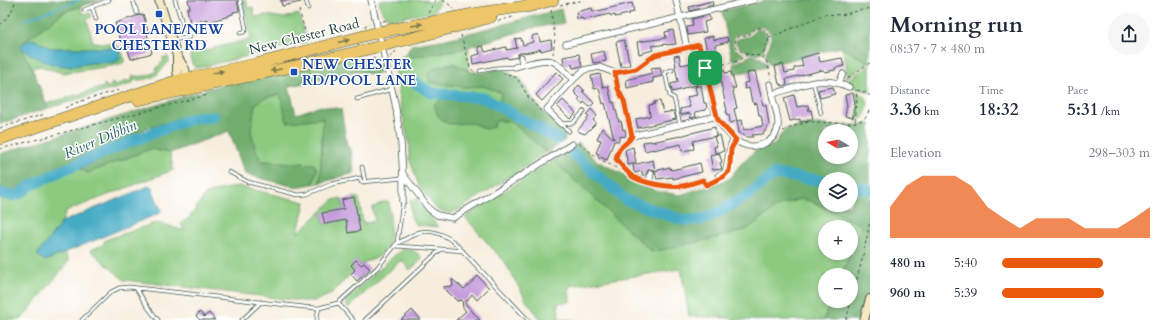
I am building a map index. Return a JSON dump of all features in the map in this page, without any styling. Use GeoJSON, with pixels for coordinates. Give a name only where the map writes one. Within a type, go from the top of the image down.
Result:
{"type":"FeatureCollection","features":[{"type":"Feature","properties":{"kind":"highway","name":"New Chester Road"},"geometry":{"type":"LineString","coordinates":[[0,139],[86,110],[184,82],[379,32],[479,13],[532,5],[552,4]]}},
{"type":"Feature","properties":{"kind":"highway","name":"New Chester Road"},"geometry":{"type":"LineString","coordinates":[[184,82],[325,60],[432,34],[532,5]]}},
{"type":"Feature","properties":{"kind":"street"},"geometry":{"type":"LineString","coordinates":[[159,0],[177,56],[185,69],[184,82]]}},
{"type":"Feature","properties":{"kind":"street"},"geometry":{"type":"LineString","coordinates":[[371,0],[395,103],[401,143],[403,201]]}},
{"type":"Feature","properties":{"kind":"street"},"geometry":{"type":"LineString","coordinates":[[676,0],[686,48]]}},
{"type":"Feature","properties":{"kind":"street"},"geometry":{"type":"LineString","coordinates":[[566,44],[754,0]]}},
{"type":"Feature","properties":{"kind":"street"},"geometry":{"type":"LineString","coordinates":[[561,124],[547,109],[584,70],[599,67],[615,73],[636,69],[655,55],[699,45],[718,120],[740,144],[759,145],[771,140],[778,127],[778,119],[770,84]]}},
{"type":"Feature","properties":{"kind":"street"},"geometry":{"type":"LineString","coordinates":[[521,57],[522,65]]}},
{"type":"Feature","properties":{"kind":"street"},"geometry":{"type":"LineString","coordinates":[[515,67],[536,62],[552,61],[574,79]]}},
{"type":"Feature","properties":{"kind":"street"},"geometry":{"type":"LineString","coordinates":[[615,73],[618,89],[624,101],[632,136]]}},
{"type":"Feature","properties":{"kind":"street"},"geometry":{"type":"LineString","coordinates":[[839,83],[843,74]]}},
{"type":"Feature","properties":{"kind":"street"},"geometry":{"type":"LineString","coordinates":[[773,99],[776,93],[813,82],[820,81],[839,83],[849,87]]}},
{"type":"Feature","properties":{"kind":"street"},"geometry":{"type":"LineString","coordinates":[[706,185],[703,180],[674,187],[640,180],[633,176],[616,159],[616,154],[619,148],[627,143],[632,136],[717,116]]}},
{"type":"Feature","properties":{"kind":"street"},"geometry":{"type":"LineString","coordinates":[[403,176],[430,209],[437,215],[453,218],[573,142]]}},
{"type":"Feature","properties":{"kind":"street"},"geometry":{"type":"LineString","coordinates":[[648,182],[651,173]]}},
{"type":"Feature","properties":{"kind":"street"},"geometry":{"type":"LineString","coordinates":[[864,320],[870,299]]}},
{"type":"Feature","properties":{"kind":"lane"},"geometry":{"type":"LineString","coordinates":[[84,10],[110,0]]}},
{"type":"Feature","properties":{"kind":"lane"},"geometry":{"type":"LineString","coordinates":[[133,0],[137,14]]}},
{"type":"Feature","properties":{"kind":"lane"},"geometry":{"type":"LineString","coordinates":[[173,40],[190,37],[183,26],[175,0]]}},
{"type":"Feature","properties":{"kind":"lane"},"geometry":{"type":"LineString","coordinates":[[240,0],[246,29],[244,32],[240,33]]}},
{"type":"Feature","properties":{"kind":"lane"},"geometry":{"type":"LineString","coordinates":[[306,0],[308,8]]}},
{"type":"Feature","properties":{"kind":"lane"},"geometry":{"type":"LineString","coordinates":[[92,7],[96,19]]}},
{"type":"Feature","properties":{"kind":"lane"},"geometry":{"type":"LineString","coordinates":[[480,73],[496,68],[515,67]]}},
{"type":"Feature","properties":{"kind":"lane"},"geometry":{"type":"LineString","coordinates":[[672,70],[665,72],[670,96],[674,98],[680,125]]}},
{"type":"Feature","properties":{"kind":"lane"},"geometry":{"type":"LineString","coordinates":[[813,82],[821,113]]}},
{"type":"Feature","properties":{"kind":"lane"},"geometry":{"type":"LineString","coordinates":[[357,99],[392,89]]}},
{"type":"Feature","properties":{"kind":"lane"},"geometry":{"type":"LineString","coordinates":[[561,124],[572,123],[584,111]]}},
{"type":"Feature","properties":{"kind":"lane"},"geometry":{"type":"LineString","coordinates":[[561,124],[569,131]]}},
{"type":"Feature","properties":{"kind":"lane"},"geometry":{"type":"LineString","coordinates":[[717,175],[724,172],[728,148],[733,138]]}},
{"type":"Feature","properties":{"kind":"lane"},"geometry":{"type":"LineString","coordinates":[[362,168],[364,182]]}},
{"type":"Feature","properties":{"kind":"lane"},"geometry":{"type":"LineString","coordinates":[[229,172],[248,182],[298,195],[307,194],[332,184],[360,178],[360,182],[364,182],[403,176]]}},
{"type":"Feature","properties":{"kind":"lane"},"geometry":{"type":"LineString","coordinates":[[396,245],[403,201]]}},
{"type":"Feature","properties":{"kind":"lane"},"geometry":{"type":"LineString","coordinates":[[82,320],[111,292],[119,288],[129,287],[319,308],[338,303],[377,268],[396,245],[420,232],[430,231],[444,235],[455,243],[528,320]]}},
{"type":"Feature","properties":{"kind":"lane"},"geometry":{"type":"LineString","coordinates":[[396,245],[463,251]]}},
{"type":"Feature","properties":{"kind":"lane"},"geometry":{"type":"LineString","coordinates":[[365,320],[441,249]]}},
{"type":"Feature","properties":{"kind":"lane"},"geometry":{"type":"LineString","coordinates":[[136,288],[158,320]]}},
{"type":"Feature","properties":{"kind":"lane"},"geometry":{"type":"LineString","coordinates":[[242,320],[261,302]]}},
{"type":"Feature","properties":{"kind":"lane"},"geometry":{"type":"LineString","coordinates":[[338,303],[352,320]]}},
{"type":"Feature","properties":{"kind":"lane"},"geometry":{"type":"LineString","coordinates":[[317,320],[319,308]]}},
{"type":"Feature","properties":{"kind":"path"},"geometry":{"type":"LineString","coordinates":[[0,25],[8,16],[15,3],[15,0]]}},
{"type":"Feature","properties":{"kind":"path"},"geometry":{"type":"LineString","coordinates":[[427,16],[436,0]]}},
{"type":"Feature","properties":{"kind":"path"},"geometry":{"type":"LineString","coordinates":[[443,0],[457,10]]}},
{"type":"Feature","properties":{"kind":"path"},"geometry":{"type":"LineString","coordinates":[[552,4],[555,38],[552,61]]}},
{"type":"Feature","properties":{"kind":"path"},"geometry":{"type":"LineString","coordinates":[[770,84],[773,84],[763,53],[769,38],[825,14],[841,14],[870,8]]}},
{"type":"Feature","properties":{"kind":"path"},"geometry":{"type":"LineString","coordinates":[[299,10],[308,44]]}},
{"type":"Feature","properties":{"kind":"path"},"geometry":{"type":"LineString","coordinates":[[765,59],[762,56],[748,54],[738,49],[734,41],[737,37],[750,34],[756,28],[766,31],[769,38]]}},
{"type":"Feature","properties":{"kind":"path"},"geometry":{"type":"LineString","coordinates":[[460,32],[470,67],[475,74],[480,73]]}},
{"type":"Feature","properties":{"kind":"path"},"geometry":{"type":"LineString","coordinates":[[705,68],[738,61],[748,54]]}},
{"type":"Feature","properties":{"kind":"path"},"geometry":{"type":"LineString","coordinates":[[839,83],[870,63]]}},
{"type":"Feature","properties":{"kind":"path"},"geometry":{"type":"LineString","coordinates":[[496,71],[517,78],[529,98],[541,112]]}},
{"type":"Feature","properties":{"kind":"path"},"geometry":{"type":"LineString","coordinates":[[849,87],[864,92],[870,96]]}},
{"type":"Feature","properties":{"kind":"path"},"geometry":{"type":"LineString","coordinates":[[855,122],[857,104],[856,90]]}},
{"type":"Feature","properties":{"kind":"path"},"geometry":{"type":"LineString","coordinates":[[777,131],[782,131],[797,125],[811,122],[835,124],[855,122],[863,119],[870,109]]}},
{"type":"Feature","properties":{"kind":"path"},"geometry":{"type":"LineString","coordinates":[[0,128],[14,134],[0,149]]}},
{"type":"Feature","properties":{"kind":"path"},"geometry":{"type":"LineString","coordinates":[[573,142],[617,169]]}},
{"type":"Feature","properties":{"kind":"path"},"geometry":{"type":"LineString","coordinates":[[706,185],[717,180]]}},
{"type":"Feature","properties":{"kind":"path"},"geometry":{"type":"LineString","coordinates":[[846,320],[864,256],[870,221]]}},
{"type":"Feature","properties":{"kind":"green space"},"geometry":{"type":"Polygon","coordinates":[[[0,0],[102,0],[65,11],[20,45],[32,68],[48,108],[0,124],[0,0]]]}},
{"type":"Feature","properties":{"kind":"green space"},"geometry":{"type":"Polygon","coordinates":[[[243,0],[246,0],[248,8],[253,7],[255,17],[266,15],[284,18],[299,14],[306,42],[198,68],[194,66],[190,54],[251,39],[243,0]]]}},
{"type":"Feature","properties":{"kind":"green space"},"geometry":{"type":"Polygon","coordinates":[[[379,0],[425,0],[431,3],[436,0],[441,0],[433,12],[392,19],[382,12],[379,0]]]}},
{"type":"Feature","properties":{"kind":"green space"},"geometry":{"type":"Polygon","coordinates":[[[769,0],[870,0],[870,63],[841,47],[770,65],[765,55],[771,36],[764,27],[761,26],[753,28],[748,33],[736,35],[733,45],[744,54],[737,60],[732,61],[722,11],[769,0]]]}},
{"type":"Feature","properties":{"kind":"green space"},"geometry":{"type":"Polygon","coordinates":[[[81,6],[83,14],[91,14],[92,17],[87,19],[93,42],[115,44],[120,48],[125,60],[123,63],[63,73],[39,66],[32,68],[21,48],[34,56],[72,66],[116,62],[120,59],[119,48],[51,48],[33,39],[21,44],[64,12],[81,6]]]}},
{"type":"Feature","properties":{"kind":"green space"},"geometry":{"type":"Polygon","coordinates":[[[561,9],[564,23],[532,28],[461,49],[412,57],[407,53],[411,45],[447,39],[561,9]]]}},
{"type":"Feature","properties":{"kind":"green space"},"geometry":{"type":"Polygon","coordinates":[[[757,29],[762,30],[767,35],[767,41],[762,52],[751,53],[742,49],[736,44],[736,40],[752,34],[757,29]]]}},
{"type":"Feature","properties":{"kind":"green space"},"geometry":{"type":"Polygon","coordinates":[[[469,47],[469,71],[453,63],[429,82],[465,87],[483,86],[502,93],[499,101],[476,96],[457,95],[440,100],[463,123],[472,123],[486,129],[496,120],[513,122],[546,153],[460,209],[450,213],[437,210],[419,186],[409,158],[410,148],[401,109],[394,62],[407,53],[412,57],[469,47]]]}},
{"type":"Feature","properties":{"kind":"green space"},"geometry":{"type":"Polygon","coordinates":[[[841,47],[868,62],[846,78],[848,73],[846,72],[844,53],[841,47]]]}},
{"type":"Feature","properties":{"kind":"green space"},"geometry":{"type":"Polygon","coordinates":[[[752,55],[762,59],[767,67],[735,74],[733,64],[752,55]]]}},
{"type":"Feature","properties":{"kind":"green space"},"geometry":{"type":"Polygon","coordinates":[[[168,57],[169,61],[165,66],[158,74],[151,78],[134,80],[132,84],[48,108],[46,104],[104,87],[104,84],[109,88],[112,83],[116,86],[119,83],[122,84],[124,80],[131,82],[133,76],[146,76],[157,71],[156,69],[164,60],[162,58],[168,57]]]}},
{"type":"Feature","properties":{"kind":"green space"},"geometry":{"type":"Polygon","coordinates":[[[354,57],[378,63],[380,71],[375,75],[355,71],[336,77],[289,86],[296,114],[321,106],[341,109],[347,146],[351,149],[354,173],[320,183],[323,118],[287,122],[280,94],[264,98],[255,104],[251,131],[256,151],[262,161],[314,164],[317,169],[313,184],[295,187],[245,174],[229,131],[170,153],[150,149],[88,173],[80,169],[129,146],[190,123],[214,120],[203,113],[149,127],[120,141],[64,164],[9,192],[0,186],[0,154],[214,87],[354,57]]]}},
{"type":"Feature","properties":{"kind":"green space"},"geometry":{"type":"Polygon","coordinates":[[[453,63],[469,71],[483,73],[496,69],[504,69],[521,79],[542,111],[565,130],[565,140],[547,153],[512,122],[497,120],[493,127],[486,129],[472,123],[448,124],[438,116],[434,104],[441,99],[457,95],[465,95],[499,101],[502,93],[483,86],[465,87],[429,82],[428,74],[434,68],[453,63]]]}},
{"type":"Feature","properties":{"kind":"green space"},"geometry":{"type":"Polygon","coordinates":[[[870,65],[870,93],[852,87],[853,84],[847,81],[870,65]]]}},
{"type":"Feature","properties":{"kind":"green space"},"geometry":{"type":"Polygon","coordinates":[[[857,92],[864,96],[868,102],[868,105],[863,118],[856,120],[858,104],[857,92]]]}},
{"type":"Feature","properties":{"kind":"green space"},"geometry":{"type":"Polygon","coordinates":[[[281,94],[287,122],[323,118],[320,183],[313,184],[317,169],[314,164],[262,161],[256,151],[251,131],[255,104],[264,98],[281,94]]]}},
{"type":"Feature","properties":{"kind":"green space"},"geometry":{"type":"Polygon","coordinates":[[[818,124],[818,164],[858,164],[858,125],[870,124],[870,320],[823,320],[828,308],[858,308],[858,268],[844,268],[848,260],[858,260],[858,233],[861,225],[858,224],[858,220],[850,220],[833,212],[858,212],[858,172],[818,172],[818,205],[808,200],[800,199],[780,205],[747,229],[729,235],[652,252],[553,160],[579,143],[597,161],[656,191],[680,195],[729,179],[740,165],[754,152],[774,145],[784,130],[804,125],[818,124]]]}},
{"type":"Feature","properties":{"kind":"green space"},"geometry":{"type":"Polygon","coordinates":[[[150,149],[170,153],[173,170],[66,211],[62,222],[37,255],[45,261],[65,253],[69,261],[21,320],[0,320],[0,195],[9,200],[21,197],[32,188],[78,168],[88,173],[150,149]]]}},
{"type":"Feature","properties":{"kind":"green space"},"geometry":{"type":"Polygon","coordinates":[[[553,160],[652,252],[747,229],[780,205],[800,199],[808,200],[818,205],[818,212],[834,212],[851,220],[818,220],[818,260],[847,260],[844,268],[818,268],[818,308],[828,308],[823,320],[733,320],[731,318],[689,316],[681,269],[569,286],[570,302],[558,303],[559,320],[543,320],[527,302],[506,264],[465,217],[553,160]]]}},
{"type":"Feature","properties":{"kind":"green space"},"geometry":{"type":"Polygon","coordinates":[[[238,186],[305,202],[298,233],[333,200],[341,198],[345,213],[322,214],[324,224],[346,219],[349,233],[359,231],[354,197],[359,198],[363,223],[375,221],[372,208],[383,202],[389,202],[390,232],[387,246],[378,257],[361,265],[356,260],[351,265],[355,270],[331,294],[315,301],[302,301],[124,280],[90,250],[103,245],[105,240],[158,222],[184,231],[181,223],[189,218],[206,194],[238,186]]]}},
{"type":"Feature","properties":{"kind":"green space"},"geometry":{"type":"Polygon","coordinates":[[[417,199],[438,227],[417,225],[414,223],[410,200],[417,199]]]}},
{"type":"Feature","properties":{"kind":"green space"},"geometry":{"type":"Polygon","coordinates":[[[858,223],[862,225],[858,234],[858,223]]]}},
{"type":"Feature","properties":{"kind":"green space"},"geometry":{"type":"Polygon","coordinates":[[[407,249],[416,253],[421,257],[421,260],[410,270],[401,260],[348,308],[345,301],[396,254],[401,250],[407,249]]]}},
{"type":"Feature","properties":{"kind":"water"},"geometry":{"type":"Polygon","coordinates":[[[33,39],[51,48],[120,48],[120,59],[111,63],[90,63],[76,66],[51,64],[33,56],[21,48],[21,44],[33,39]]]}},
{"type":"Feature","properties":{"kind":"water"},"geometry":{"type":"Polygon","coordinates":[[[149,186],[152,188],[161,210],[160,213],[45,261],[37,255],[62,222],[149,186]]]}},
{"type":"Feature","properties":{"kind":"building"},"geometry":{"type":"Polygon","coordinates":[[[188,0],[237,0],[239,11],[233,12],[233,14],[229,16],[208,22],[207,19],[190,23],[187,8],[190,8],[188,0]]]}},
{"type":"Feature","properties":{"kind":"building"},"geometry":{"type":"Polygon","coordinates":[[[281,0],[301,0],[301,2],[282,6],[281,0]]]}},
{"type":"Feature","properties":{"kind":"building"},"geometry":{"type":"Polygon","coordinates":[[[712,1],[713,5],[690,11],[689,7],[712,1]]]}},
{"type":"Feature","properties":{"kind":"building"},"geometry":{"type":"Polygon","coordinates":[[[632,3],[634,12],[629,14],[615,17],[615,15],[611,16],[610,14],[583,20],[582,18],[577,19],[576,12],[592,8],[593,12],[632,3]]]}},
{"type":"Feature","properties":{"kind":"building"},"geometry":{"type":"Polygon","coordinates":[[[143,14],[149,34],[147,34],[152,53],[131,59],[125,41],[121,42],[115,23],[143,14]]]}},
{"type":"Feature","properties":{"kind":"building"},"geometry":{"type":"Polygon","coordinates":[[[709,15],[710,20],[704,22],[706,32],[688,35],[687,27],[693,26],[692,19],[709,15]]]}},
{"type":"Feature","properties":{"kind":"building"},"geometry":{"type":"Polygon","coordinates":[[[673,30],[676,44],[652,46],[653,50],[639,54],[637,42],[666,38],[665,32],[673,30]]]}},
{"type":"Feature","properties":{"kind":"building"},"geometry":{"type":"Polygon","coordinates":[[[538,34],[540,42],[551,40],[552,48],[541,51],[541,49],[520,53],[517,57],[513,58],[508,59],[507,57],[473,64],[472,56],[480,54],[478,47],[483,46],[485,52],[506,47],[506,50],[517,48],[515,39],[521,38],[523,45],[533,42],[532,36],[538,34]]]}},
{"type":"Feature","properties":{"kind":"building"},"geometry":{"type":"Polygon","coordinates":[[[713,36],[714,40],[727,37],[728,42],[715,45],[718,58],[709,60],[704,38],[713,36]]]}},
{"type":"Feature","properties":{"kind":"building"},"geometry":{"type":"Polygon","coordinates":[[[624,40],[630,65],[621,67],[616,42],[624,40]]]}},
{"type":"Feature","properties":{"kind":"building"},"geometry":{"type":"Polygon","coordinates":[[[604,51],[606,61],[593,63],[591,54],[604,51]]]}},
{"type":"Feature","properties":{"kind":"building"},"geometry":{"type":"Polygon","coordinates":[[[818,53],[820,62],[842,58],[844,66],[835,68],[835,70],[825,72],[823,70],[786,79],[787,85],[782,86],[779,84],[775,66],[783,64],[785,73],[794,71],[794,68],[803,66],[801,58],[818,53]]]}},
{"type":"Feature","properties":{"kind":"building"},"geometry":{"type":"Polygon","coordinates":[[[579,54],[582,66],[573,68],[572,64],[564,64],[563,57],[579,54]]]}},
{"type":"Feature","properties":{"kind":"building"},"geometry":{"type":"Polygon","coordinates":[[[679,55],[681,65],[696,62],[697,70],[694,70],[697,85],[672,92],[671,84],[678,82],[674,56],[679,55]]]}},
{"type":"Feature","properties":{"kind":"building"},"geometry":{"type":"Polygon","coordinates":[[[660,67],[662,76],[653,78],[653,82],[627,88],[626,80],[652,73],[651,68],[660,67]]]}},
{"type":"Feature","properties":{"kind":"building"},"geometry":{"type":"Polygon","coordinates":[[[723,68],[725,73],[731,72],[736,88],[732,88],[737,108],[734,109],[737,121],[730,123],[729,115],[727,116],[719,74],[717,75],[716,70],[723,68]]]}},
{"type":"Feature","properties":{"kind":"building"},"geometry":{"type":"Polygon","coordinates":[[[755,71],[763,105],[766,105],[769,125],[763,134],[747,137],[737,132],[739,132],[737,121],[742,120],[744,130],[763,126],[761,116],[759,116],[757,103],[754,104],[754,102],[752,102],[749,88],[745,89],[744,83],[749,82],[747,73],[755,71]]]}},
{"type":"Feature","properties":{"kind":"building"},"geometry":{"type":"Polygon","coordinates":[[[556,72],[563,79],[542,101],[536,95],[556,72]]]}},
{"type":"Feature","properties":{"kind":"building"},"geometry":{"type":"Polygon","coordinates":[[[600,74],[603,87],[608,86],[612,103],[614,102],[619,122],[621,121],[623,130],[625,129],[626,136],[619,137],[619,141],[614,141],[607,160],[598,156],[599,154],[596,153],[601,140],[597,139],[602,128],[614,139],[605,103],[603,104],[599,88],[594,89],[591,76],[600,74]]]}},
{"type":"Feature","properties":{"kind":"building"},"geometry":{"type":"Polygon","coordinates":[[[579,85],[585,91],[582,91],[594,103],[590,107],[584,102],[583,104],[578,100],[580,98],[574,92],[579,85]]]}},
{"type":"Feature","properties":{"kind":"building"},"geometry":{"type":"Polygon","coordinates":[[[701,85],[704,103],[706,103],[707,108],[705,110],[695,112],[696,117],[691,118],[690,113],[681,115],[680,109],[690,107],[687,97],[697,95],[695,87],[701,85]]]}},
{"type":"Feature","properties":{"kind":"building"},"geometry":{"type":"Polygon","coordinates":[[[833,87],[835,94],[820,98],[818,90],[833,87]]]}},
{"type":"Feature","properties":{"kind":"building"},"geometry":{"type":"Polygon","coordinates":[[[853,93],[855,102],[853,118],[845,116],[847,105],[845,95],[853,93]]]}},
{"type":"Feature","properties":{"kind":"building"},"geometry":{"type":"Polygon","coordinates":[[[794,95],[797,107],[808,105],[813,119],[800,122],[800,119],[790,121],[784,98],[794,95]]]}},
{"type":"Feature","properties":{"kind":"building"},"geometry":{"type":"Polygon","coordinates":[[[563,100],[576,113],[570,119],[557,106],[563,100]]]}},
{"type":"Feature","properties":{"kind":"building"},"geometry":{"type":"Polygon","coordinates":[[[660,101],[663,113],[674,111],[676,119],[638,128],[636,119],[650,116],[649,105],[660,101]]]}},
{"type":"Feature","properties":{"kind":"building"},"geometry":{"type":"Polygon","coordinates":[[[591,109],[597,116],[593,120],[596,123],[585,134],[577,131],[589,117],[586,115],[591,109]]]}},
{"type":"Feature","properties":{"kind":"building"},"geometry":{"type":"Polygon","coordinates":[[[715,127],[716,136],[693,141],[694,149],[682,151],[681,144],[645,151],[643,142],[676,137],[715,127]]]}},
{"type":"Feature","properties":{"kind":"building"},"geometry":{"type":"Polygon","coordinates":[[[720,135],[724,151],[715,153],[714,147],[717,146],[714,137],[720,135]]]}},
{"type":"Feature","properties":{"kind":"building"},"geometry":{"type":"Polygon","coordinates":[[[633,147],[636,163],[628,165],[625,150],[633,147]]]}},
{"type":"Feature","properties":{"kind":"building"},"geometry":{"type":"Polygon","coordinates":[[[719,153],[722,162],[720,163],[722,169],[713,170],[710,155],[719,153]]]}},
{"type":"Feature","properties":{"kind":"building"},"geometry":{"type":"Polygon","coordinates":[[[653,160],[655,171],[652,169],[648,170],[646,175],[642,175],[642,171],[634,172],[633,165],[653,160]]]}},
{"type":"Feature","properties":{"kind":"building"},"geometry":{"type":"Polygon","coordinates":[[[700,163],[702,172],[673,179],[673,177],[657,179],[655,171],[670,167],[671,170],[700,163]]]}},
{"type":"Feature","properties":{"kind":"building"},"geometry":{"type":"Polygon","coordinates":[[[354,197],[360,231],[348,233],[346,220],[325,224],[322,213],[344,209],[342,200],[354,197]]]}},
{"type":"Feature","properties":{"kind":"building"},"geometry":{"type":"Polygon","coordinates":[[[356,260],[361,265],[364,263],[370,269],[357,281],[351,274],[355,270],[351,265],[356,260]]]}},
{"type":"Feature","properties":{"kind":"building"},"geometry":{"type":"Polygon","coordinates":[[[478,276],[489,288],[477,300],[472,294],[465,303],[480,320],[456,320],[466,311],[463,308],[462,300],[457,301],[443,287],[453,286],[452,279],[464,289],[478,276]]]}},
{"type":"Feature","properties":{"kind":"building"},"geometry":{"type":"Polygon","coordinates":[[[412,310],[421,320],[401,320],[412,310]]]}},
{"type":"Feature","properties":{"kind":"building"},"geometry":{"type":"Polygon","coordinates":[[[200,312],[204,317],[209,313],[215,320],[200,320],[196,316],[200,312]]]}},
{"type":"Feature","properties":{"kind":"waterway"},"geometry":{"type":"LineString","coordinates":[[25,20],[79,0]]}},
{"type":"Feature","properties":{"kind":"waterway"},"geometry":{"type":"LineString","coordinates":[[413,80],[415,83],[432,93],[484,98],[557,139]]}},
{"type":"Feature","properties":{"kind":"waterway","name":"River Dibbin"},"geometry":{"type":"LineString","coordinates":[[0,193],[11,196],[19,194],[30,186],[63,170],[127,143],[193,118],[214,117]]}},
{"type":"Feature","properties":{"kind":"waterway"},"geometry":{"type":"LineString","coordinates":[[571,152],[626,200],[682,220],[702,220],[719,212],[747,196],[774,174],[818,180]]}},
{"type":"Feature","properties":{"kind":"waterway"},"geometry":{"type":"LineString","coordinates":[[858,187],[870,190]]}},
{"type":"Feature","properties":{"kind":"place","name":"POOL LANE/NEW CHESTER RD"},"geometry":{"type":"Point","coordinates":[159,14]}},
{"type":"Feature","properties":{"kind":"place","name":"NEW CHESTER RD/POOL LANE"},"geometry":{"type":"Point","coordinates":[294,72]}},
{"type":"Feature","properties":{"kind":"route"},"geometry":{"type":"LineString","coordinates":[[699,45],[705,68],[718,120],[736,140],[731,149],[729,171],[723,177],[706,185],[703,180],[692,184],[674,187],[640,180],[633,176],[616,159],[616,154],[619,148],[627,143],[632,136],[624,101],[618,89],[615,73],[636,69],[655,55],[699,45]]}}]}
